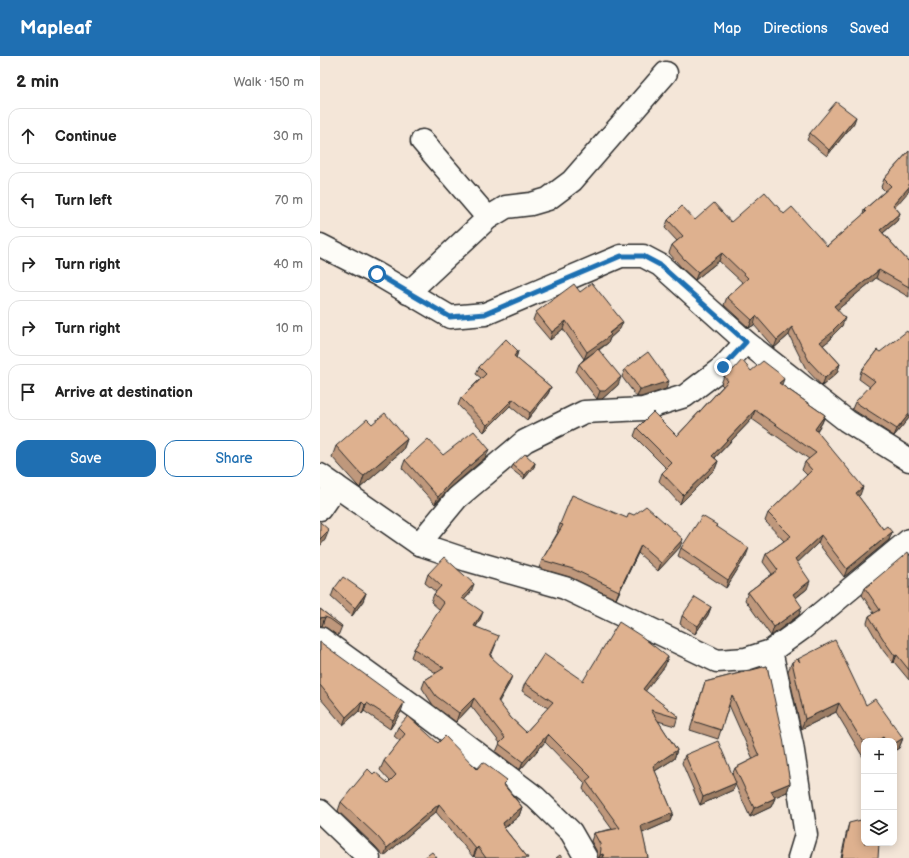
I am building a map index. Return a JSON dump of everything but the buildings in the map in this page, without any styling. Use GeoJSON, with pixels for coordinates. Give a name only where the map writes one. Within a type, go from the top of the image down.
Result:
{"type":"FeatureCollection","features":[{"type":"Feature","properties":{"kind":"street"},"geometry":{"type":"LineString","coordinates":[[408,293],[488,218],[506,207],[548,200],[572,182],[666,73]]}},
{"type":"Feature","properties":{"kind":"street"},"geometry":{"type":"LineString","coordinates":[[422,140],[488,218]]}},
{"type":"Feature","properties":{"kind":"street"},"geometry":{"type":"LineString","coordinates":[[320,245],[377,274],[450,317],[485,314],[621,256],[643,256],[660,265],[746,342],[847,421],[909,460]]}},
{"type":"Feature","properties":{"kind":"street"},"geometry":{"type":"LineString","coordinates":[[419,544],[457,498],[525,441],[584,412],[643,410],[685,396],[723,367],[746,342]]}},
{"type":"Feature","properties":{"kind":"street"},"geometry":{"type":"LineString","coordinates":[[320,509],[328,480],[419,544],[467,560],[565,588],[716,661],[746,659],[771,651],[803,628],[909,540]]}},
{"type":"Feature","properties":{"kind":"street"},"geometry":{"type":"LineString","coordinates":[[320,638],[425,714],[535,797],[571,832],[586,858]]}},
{"type":"Feature","properties":{"kind":"street"},"geometry":{"type":"LineString","coordinates":[[771,651],[792,745],[806,835],[799,858]]}},
{"type":"Feature","properties":{"kind":"street"},"geometry":{"type":"LineString","coordinates":[[320,811],[368,858]]}},
{"type":"Feature","properties":{"kind":"route"},"geometry":{"type":"LineString","coordinates":[[377,274],[450,317],[485,314],[621,256],[643,256],[660,265],[746,342],[723,367]]}}]}
